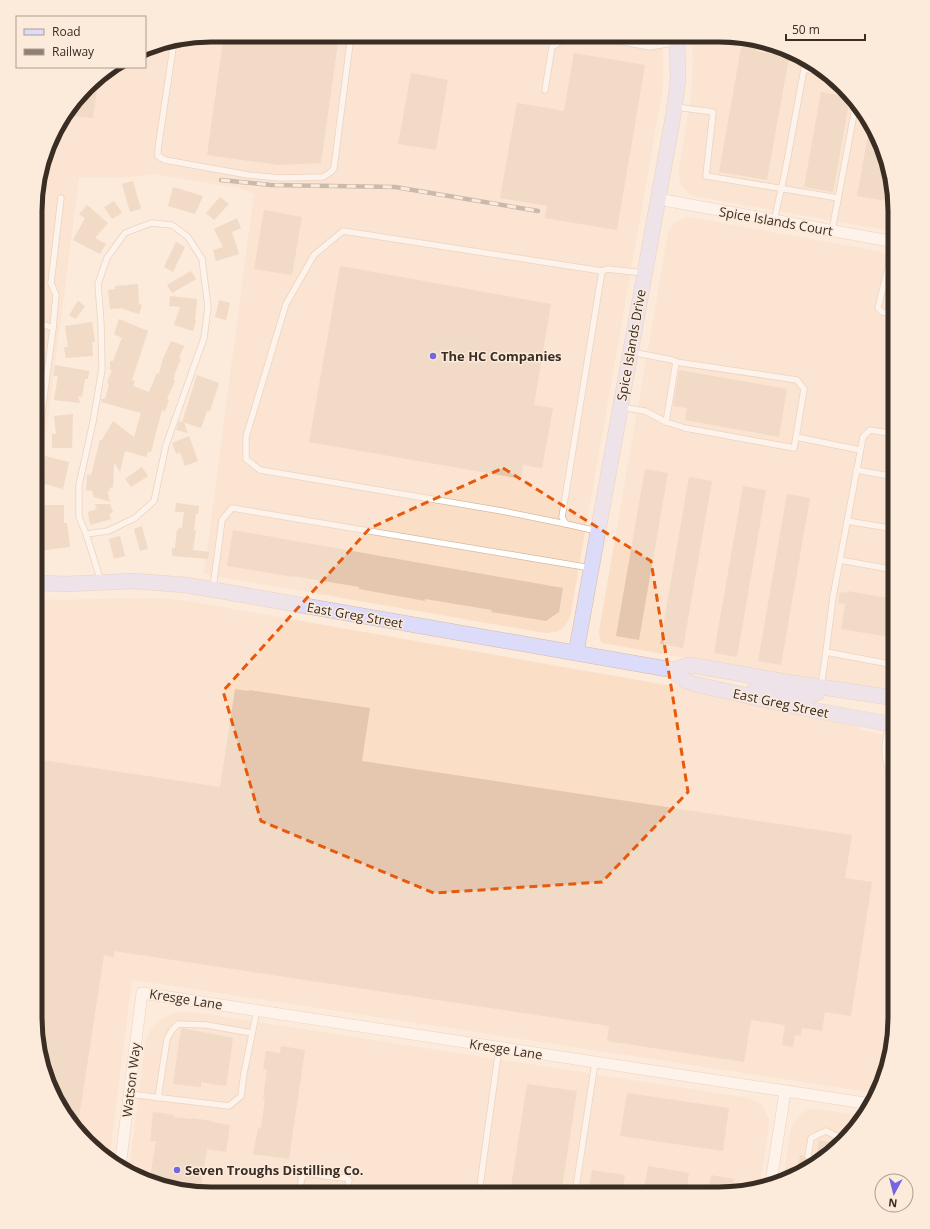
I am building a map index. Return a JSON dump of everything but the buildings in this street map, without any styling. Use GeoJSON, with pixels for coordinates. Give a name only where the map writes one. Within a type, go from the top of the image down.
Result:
{"type":"FeatureCollection","features":[{"type":"Feature","properties":{"kind":"main road","name":"Spice Islands Drive"},"geometry":{"type":"LineString","coordinates":[[576,653],[674,106],[678,80],[677,42]]}},
{"type":"Feature","properties":{"kind":"main road","name":"East Greg Street"},"geometry":{"type":"LineString","coordinates":[[42,583],[152,582],[186,585],[673,670],[688,665],[696,666],[888,697]]}},
{"type":"Feature","properties":{"kind":"main road","name":"East Greg Street"},"geometry":{"type":"LineString","coordinates":[[673,670],[678,677],[685,681],[802,708],[888,724]]}},
{"type":"Feature","properties":{"kind":"main road"},"geometry":{"type":"LineString","coordinates":[[733,692],[766,690],[808,696],[817,693],[821,687]]}},
{"type":"Feature","properties":{"kind":"street","name":"Spice Islands Court"},"geometry":{"type":"LineString","coordinates":[[658,199],[888,241]]}},
{"type":"Feature","properties":{"kind":"street","name":"Kresge Lane"},"geometry":{"type":"LineString","coordinates":[[142,993],[864,1103]]}},
{"type":"Feature","properties":{"kind":"street","name":"Watson Way"},"geometry":{"type":"LineString","coordinates":[[121,1160],[142,993]]}},
{"type":"Feature","properties":{"kind":"street"},"geometry":{"type":"LineString","coordinates":[[773,1178],[785,1092]]}},
{"type":"Feature","properties":{"kind":"lane"},"geometry":{"type":"LineString","coordinates":[[173,46],[158,156],[165,160],[248,175],[280,178],[323,177],[334,168],[351,42]]}},
{"type":"Feature","properties":{"kind":"lane"},"geometry":{"type":"LineString","coordinates":[[545,90],[552,46],[559,42]]}},
{"type":"Feature","properties":{"kind":"lane"},"geometry":{"type":"LineString","coordinates":[[624,42],[650,47],[667,42]]}},
{"type":"Feature","properties":{"kind":"lane"},"geometry":{"type":"LineString","coordinates":[[774,221],[782,189],[804,69],[812,70]]}},
{"type":"Feature","properties":{"kind":"lane"},"geometry":{"type":"LineString","coordinates":[[674,106],[713,112],[706,176],[838,198]]}},
{"type":"Feature","properties":{"kind":"lane"},"geometry":{"type":"LineString","coordinates":[[832,231],[855,110]]}},
{"type":"Feature","properties":{"kind":"lane"},"geometry":{"type":"LineString","coordinates":[[42,412],[53,328],[56,295],[52,283],[62,198]]}},
{"type":"Feature","properties":{"kind":"lane"},"geometry":{"type":"LineString","coordinates":[[86,534],[108,531],[115,528],[135,518],[154,501],[166,445],[204,338],[208,307],[202,259],[188,238],[172,225],[151,223],[125,233],[107,258],[98,284],[102,368],[93,422],[79,485],[79,517],[101,582]]}},
{"type":"Feature","properties":{"kind":"lane"},"geometry":{"type":"LineString","coordinates":[[598,532],[502,511],[260,470],[246,459],[246,436],[286,304],[314,255],[343,231],[602,271],[607,269],[644,273]]}},
{"type":"Feature","properties":{"kind":"lane"},"geometry":{"type":"LineString","coordinates":[[888,268],[878,308],[882,312],[888,313]]}},
{"type":"Feature","properties":{"kind":"lane"},"geometry":{"type":"LineString","coordinates":[[566,524],[562,517],[602,271]]}},
{"type":"Feature","properties":{"kind":"lane"},"geometry":{"type":"LineString","coordinates":[[42,324],[53,328]]}},
{"type":"Feature","properties":{"kind":"lane"},"geometry":{"type":"LineString","coordinates":[[620,407],[645,411],[666,422],[685,428],[794,448],[804,389],[797,380],[676,362],[630,352]]}},
{"type":"Feature","properties":{"kind":"lane"},"geometry":{"type":"LineString","coordinates":[[666,422],[676,362]]}},
{"type":"Feature","properties":{"kind":"lane"},"geometry":{"type":"LineString","coordinates":[[821,687],[840,560],[863,437],[870,430],[888,433]]}},
{"type":"Feature","properties":{"kind":"lane"},"geometry":{"type":"LineString","coordinates":[[796,437],[860,450]]}},
{"type":"Feature","properties":{"kind":"lane"},"geometry":{"type":"LineString","coordinates":[[856,470],[888,476]]}},
{"type":"Feature","properties":{"kind":"lane"},"geometry":{"type":"LineString","coordinates":[[213,590],[222,520],[232,508],[591,568]]}},
{"type":"Feature","properties":{"kind":"lane"},"geometry":{"type":"LineString","coordinates":[[847,521],[888,528]]}},
{"type":"Feature","properties":{"kind":"lane"},"geometry":{"type":"LineString","coordinates":[[840,560],[888,569]]}},
{"type":"Feature","properties":{"kind":"lane"},"geometry":{"type":"LineString","coordinates":[[826,652],[888,664]]}},
{"type":"Feature","properties":{"kind":"lane"},"geometry":{"type":"LineString","coordinates":[[888,739],[885,750],[886,761],[888,764]]}},
{"type":"Feature","properties":{"kind":"lane"},"geometry":{"type":"LineString","coordinates":[[129,1094],[229,1106],[241,1096],[257,1010]]}},
{"type":"Feature","properties":{"kind":"lane"},"geometry":{"type":"LineString","coordinates":[[158,1098],[167,1039],[172,1030],[178,1024],[206,1025],[252,1033]]}},
{"type":"Feature","properties":{"kind":"lane"},"geometry":{"type":"LineString","coordinates":[[480,1187],[499,1048]]}},
{"type":"Feature","properties":{"kind":"lane"},"geometry":{"type":"LineString","coordinates":[[576,1187],[595,1062]]}},
{"type":"Feature","properties":{"kind":"lane"},"geometry":{"type":"LineString","coordinates":[[808,1156],[811,1138],[826,1132],[838,1137]]}},
{"type":"Feature","properties":{"kind":"lane"},"geometry":{"type":"LineString","coordinates":[[300,1187],[302,1177],[306,1173],[346,1178],[349,1180],[348,1187]]}},
{"type":"Feature","properties":{"kind":"highlighted area"},"geometry":{"type":"Polygon","coordinates":[[[503,468],[651,561],[688,792],[602,882],[434,893],[261,821],[223,691],[370,528],[503,468]]]}},
{"type":"Feature","properties":{"kind":"shaded area"},"geometry":{"type":"Polygon","coordinates":[[[200,42],[662,42],[663,87],[570,618],[563,628],[556,632],[539,632],[204,574],[254,194],[240,188],[154,174],[129,177],[79,178],[42,465],[43,189],[51,157],[59,136],[77,108],[108,77],[122,68],[146,68],[146,55],[178,45],[200,42]]]}},
{"type":"Feature","properties":{"kind":"shaded area"},"geometry":{"type":"Polygon","coordinates":[[[692,42],[741,43],[773,51],[794,59],[822,77],[853,108],[871,136],[885,178],[888,200],[888,229],[879,229],[700,197],[692,195],[686,191],[681,185],[679,169],[691,97],[693,62],[692,42]]]}},
{"type":"Feature","properties":{"kind":"shaded area"},"geometry":{"type":"Polygon","coordinates":[[[688,217],[878,251],[888,258],[888,690],[773,674],[602,643],[600,640],[599,631],[668,234],[675,223],[688,217]]]}},
{"type":"Feature","properties":{"kind":"shaded area"},"geometry":{"type":"Polygon","coordinates":[[[144,598],[182,600],[695,690],[850,724],[865,731],[888,736],[888,1029],[885,1051],[871,1092],[134,980],[132,981],[110,1153],[77,1121],[59,1093],[45,1051],[42,1029],[42,599],[144,598]]]}},
{"type":"Feature","properties":{"kind":"shaded area"},"geometry":{"type":"Polygon","coordinates":[[[183,1012],[199,1013],[748,1098],[762,1105],[769,1119],[760,1182],[730,1187],[200,1187],[167,1181],[136,1170],[130,1166],[147,1037],[152,1028],[171,1014],[183,1012]]]}},
{"type":"Feature","properties":{"kind":"shaded area"},"geometry":{"type":"Polygon","coordinates":[[[816,1109],[857,1115],[846,1129],[822,1152],[794,1170],[784,1174],[793,1123],[802,1113],[808,1110],[816,1109]]]}},
{"type":"Feature","properties":{"kind":"railway"},"geometry":{"type":"LineString","coordinates":[[221,180],[271,185],[395,187],[538,211]]}},
{"type":"Feature","properties":{"kind":"place","name":"The HC Companies"},"geometry":{"type":"Point","coordinates":[433,356]}},
{"type":"Feature","properties":{"kind":"place","name":"Seven Troughs Distilling Co."},"geometry":{"type":"Point","coordinates":[177,1170]}}]}
